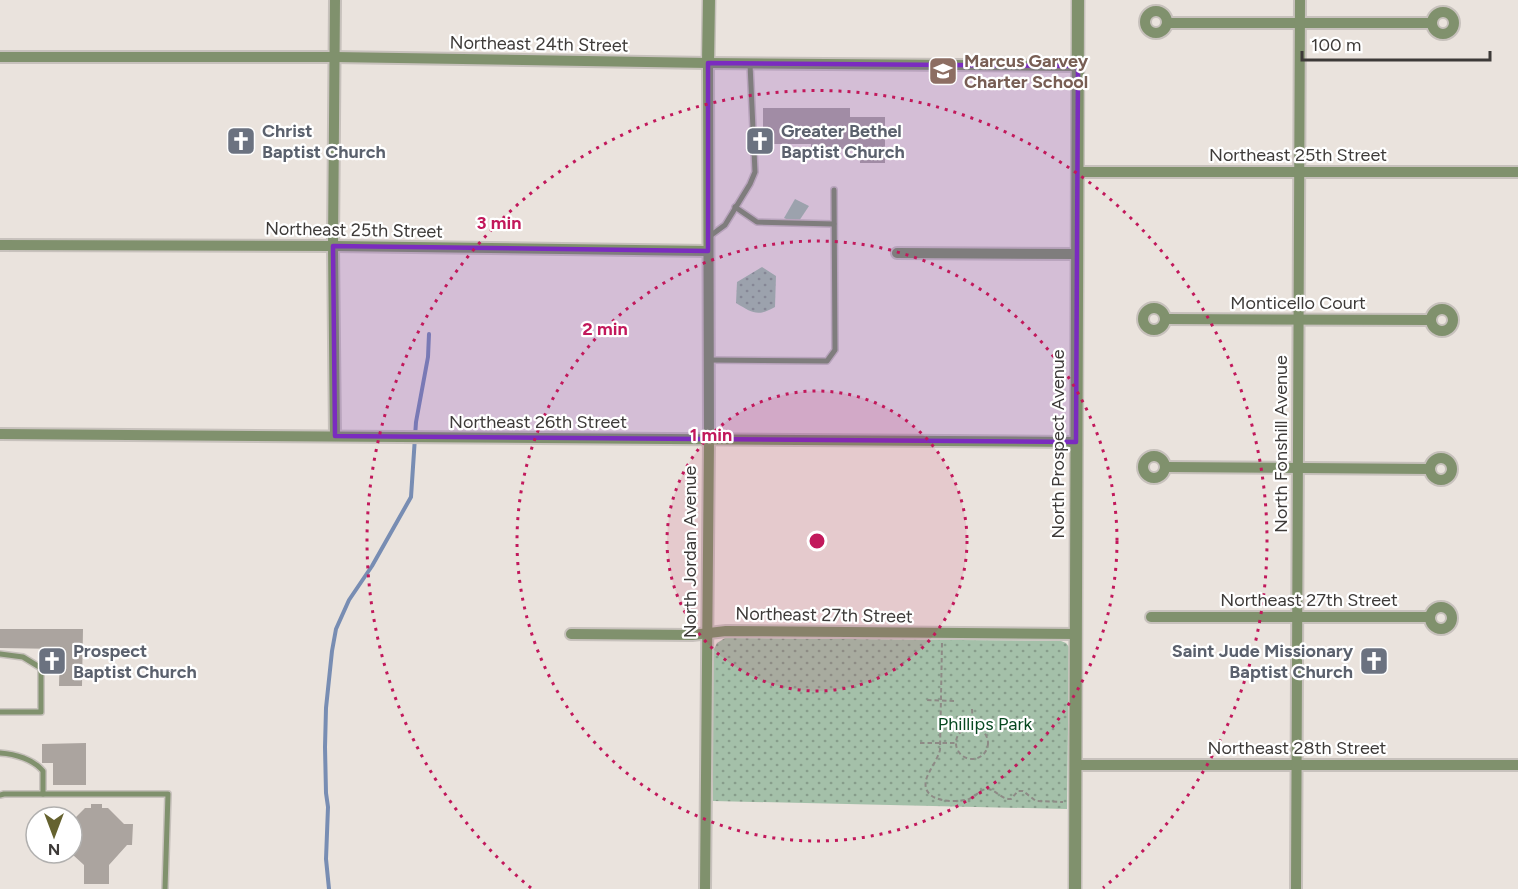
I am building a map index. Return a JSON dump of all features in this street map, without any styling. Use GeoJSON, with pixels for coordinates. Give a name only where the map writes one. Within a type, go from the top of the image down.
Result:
{"type":"FeatureCollection","features":[{"type":"Feature","properties":{"kind":"street"},"geometry":{"type":"LineString","coordinates":[[335,0],[333,246],[335,436]]}},
{"type":"Feature","properties":{"kind":"street","name":"North Jordan Avenue"},"geometry":{"type":"LineString","coordinates":[[705,889],[709,440],[709,0]]}},
{"type":"Feature","properties":{"kind":"street","name":"North Prospect Avenue"},"geometry":{"type":"LineString","coordinates":[[1075,889],[1078,0]]}},
{"type":"Feature","properties":{"kind":"street","name":"North Fonshill Avenue"},"geometry":{"type":"LineString","coordinates":[[1296,889],[1300,0]]}},
{"type":"Feature","properties":{"kind":"street"},"geometry":{"type":"LineString","coordinates":[[1167,23],[1432,23]]}},
{"type":"Feature","properties":{"kind":"street","name":"Northeast 24th Street"},"geometry":{"type":"LineString","coordinates":[[0,57],[334,57],[750,64],[1078,66]]}},
{"type":"Feature","properties":{"kind":"street","name":"Northeast 25th Street"},"geometry":{"type":"LineString","coordinates":[[1078,171],[1518,172]]}},
{"type":"Feature","properties":{"kind":"street","name":"Northeast 25th Street"},"geometry":{"type":"LineString","coordinates":[[0,245],[333,246],[708,251]]}},
{"type":"Feature","properties":{"kind":"street"},"geometry":{"type":"LineString","coordinates":[[897,253],[1077,254]]}},
{"type":"Feature","properties":{"kind":"street","name":"Monticello Court"},"geometry":{"type":"LineString","coordinates":[[1166,320],[1431,320]]}},
{"type":"Feature","properties":{"kind":"street","name":"Northeast 26th Street"},"geometry":{"type":"LineString","coordinates":[[0,434],[1076,442]]}},
{"type":"Feature","properties":{"kind":"street"},"geometry":{"type":"LineString","coordinates":[[1166,467],[1430,469]]}},
{"type":"Feature","properties":{"kind":"street","name":"Northeast 27th Street"},"geometry":{"type":"LineString","coordinates":[[1151,617],[1430,617]]}},
{"type":"Feature","properties":{"kind":"street","name":"Northeast 27th Street"},"geometry":{"type":"LineString","coordinates":[[571,634],[692,635],[726,631],[1076,634]]}},
{"type":"Feature","properties":{"kind":"street","name":"Northeast 28th Street"},"geometry":{"type":"LineString","coordinates":[[1075,765],[1518,765]]}},
{"type":"Feature","properties":{"kind":"lane"},"geometry":{"type":"LineString","coordinates":[[708,237],[725,225],[750,184],[754,172],[750,64]]}},
{"type":"Feature","properties":{"kind":"lane"},"geometry":{"type":"LineString","coordinates":[[708,360],[827,361],[836,350],[834,190]]}},
{"type":"Feature","properties":{"kind":"lane"},"geometry":{"type":"LineString","coordinates":[[735,207],[757,222],[834,224]]}},
{"type":"Feature","properties":{"kind":"lane"},"geometry":{"type":"LineString","coordinates":[[0,654],[23,657],[41,668],[41,712],[0,712]]}},
{"type":"Feature","properties":{"kind":"lane"},"geometry":{"type":"LineString","coordinates":[[0,753],[10,754],[40,767],[43,771],[43,794]]}},
{"type":"Feature","properties":{"kind":"lane"},"geometry":{"type":"LineString","coordinates":[[0,795],[168,794],[165,889]]}},
{"type":"Feature","properties":{"kind":"path"},"geometry":{"type":"LineString","coordinates":[[942,633],[939,755],[926,784],[933,798],[951,801],[969,799],[984,789],[989,789],[1006,800],[1011,799],[1018,791],[1023,791],[1036,801],[1075,802]]}},
{"type":"Feature","properties":{"kind":"path"},"geometry":{"type":"LineString","coordinates":[[927,700],[954,701]]}},
{"type":"Feature","properties":{"kind":"path"},"geometry":{"type":"LineString","coordinates":[[972,709],[973,728]]}},
{"type":"Feature","properties":{"kind":"path"},"geometry":{"type":"LineString","coordinates":[[973,728],[979,729],[986,737],[987,747],[982,756],[977,759],[966,759],[958,752],[956,743],[960,733],[973,728]]}},
{"type":"Feature","properties":{"kind":"path"},"geometry":{"type":"LineString","coordinates":[[920,743],[956,743]]}},
{"type":"Feature","properties":{"kind":"highlighted area"},"geometry":{"type":"Polygon","coordinates":[[[708,63],[1078,66],[1076,442],[335,436],[333,246],[708,251],[708,63]]]}},
{"type":"Feature","properties":{"kind":"green space"},"geometry":{"type":"Polygon","coordinates":[[[795,199],[809,206],[797,224],[784,218],[795,199]]]}},
{"type":"Feature","properties":{"kind":"green space"},"geometry":{"type":"Polygon","coordinates":[[[762,267],[776,276],[775,307],[759,313],[736,303],[737,282],[762,267]]]}},
{"type":"Feature","properties":{"kind":"green space","name":"Phillips Park"},"geometry":{"type":"Polygon","coordinates":[[[725,638],[1061,641],[1066,643],[1069,647],[1067,809],[713,801],[713,651],[717,643],[725,638]]]}},
{"type":"Feature","properties":{"kind":"building"},"geometry":{"type":"Polygon","coordinates":[[[763,108],[850,108],[850,117],[885,117],[885,163],[860,163],[860,149],[811,149],[811,144],[763,144],[763,108]]]}},
{"type":"Feature","properties":{"kind":"building"},"geometry":{"type":"Polygon","coordinates":[[[0,629],[83,629],[82,686],[59,686],[60,649],[0,648],[0,629]]]}},
{"type":"Feature","properties":{"kind":"building"},"geometry":{"type":"Polygon","coordinates":[[[86,743],[86,785],[53,785],[53,763],[42,763],[42,744],[86,743]]]}},
{"type":"Feature","properties":{"kind":"building"},"geometry":{"type":"Polygon","coordinates":[[[91,804],[102,804],[102,808],[108,808],[124,824],[133,824],[132,845],[127,845],[109,865],[109,884],[84,884],[84,809],[91,808],[91,804]]]}},
{"type":"Feature","properties":{"kind":"waterway"},"geometry":{"type":"LineString","coordinates":[[329,889],[326,859],[328,807],[325,747],[326,708],[332,651],[336,629],[349,600],[372,566],[411,497],[416,422],[428,357],[429,334]]}},
{"type":"Feature","properties":{"kind":"place","name":"Marcus Garvey Charter School"},"geometry":{"type":"Point","coordinates":[943,71]}},
{"type":"Feature","properties":{"kind":"place","name":"Christ Baptist Church"},"geometry":{"type":"Point","coordinates":[241,141]}},
{"type":"Feature","properties":{"kind":"place","name":"Greater Bethel Baptist Church"},"geometry":{"type":"Point","coordinates":[760,141]}},
{"type":"Feature","properties":{"kind":"place","name":"Prospect Baptist Church"},"geometry":{"type":"Point","coordinates":[52,661]}},
{"type":"Feature","properties":{"kind":"place","name":"Saint Jude Missionary Baptist Church"},"geometry":{"type":"Point","coordinates":[1374,661]}}]}
